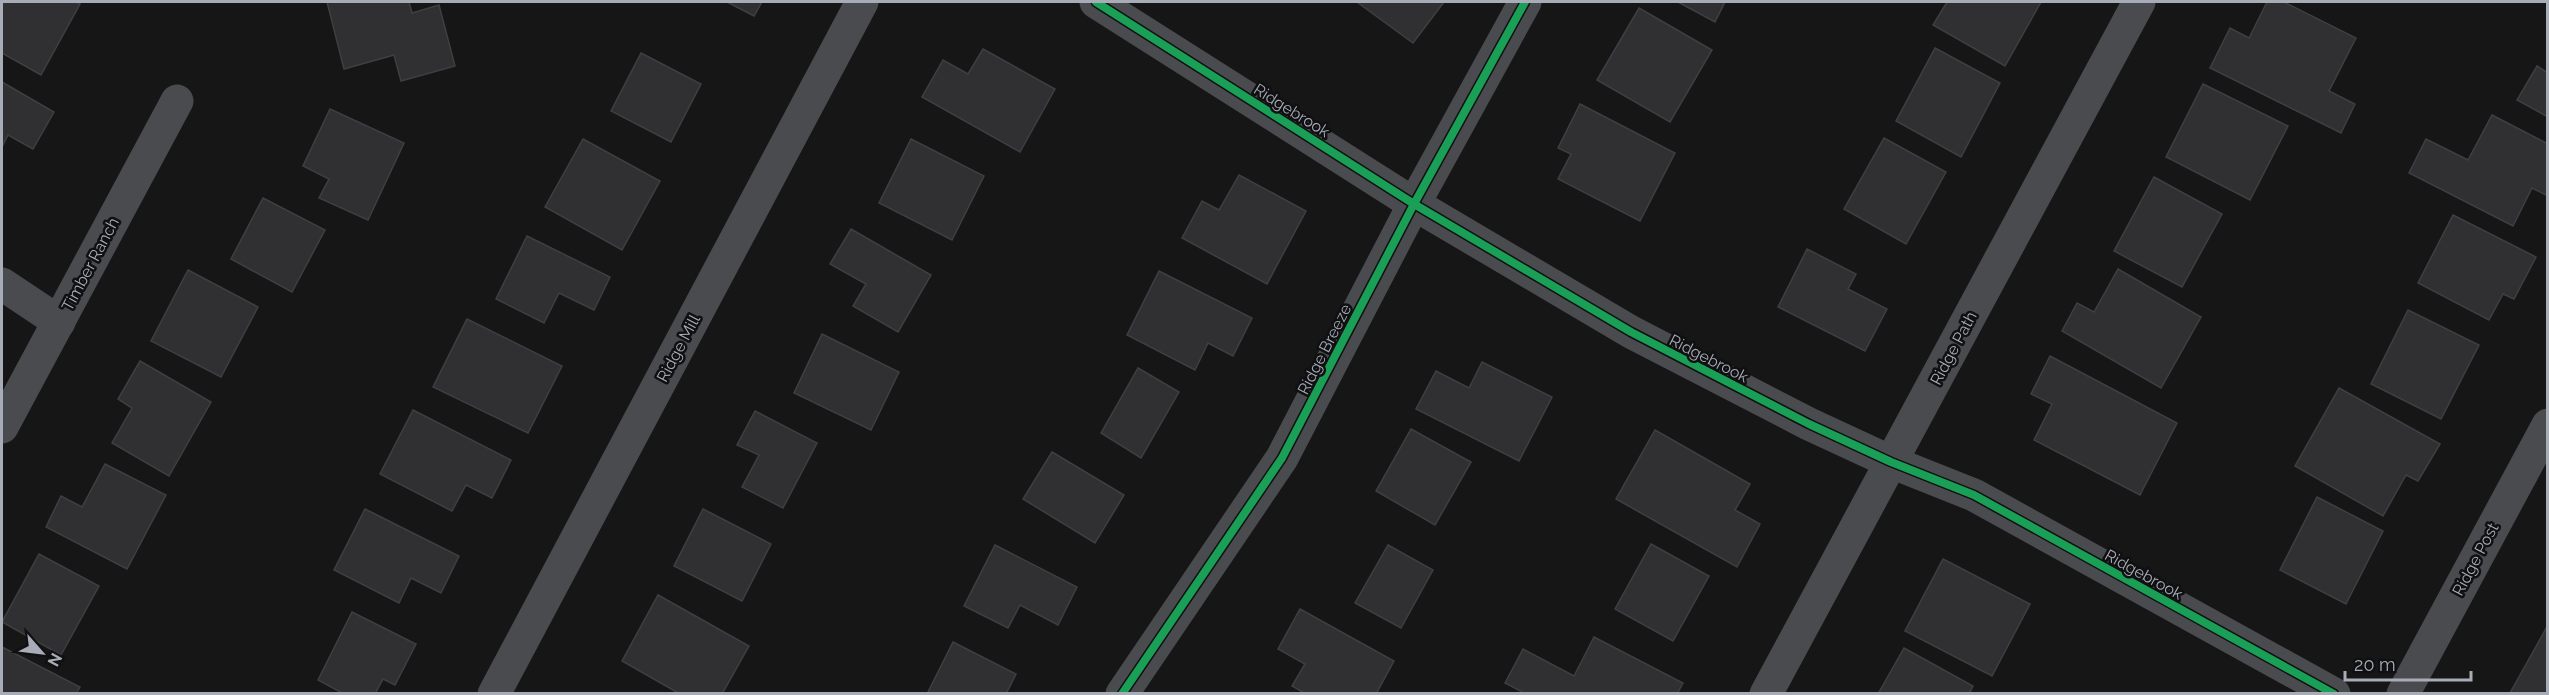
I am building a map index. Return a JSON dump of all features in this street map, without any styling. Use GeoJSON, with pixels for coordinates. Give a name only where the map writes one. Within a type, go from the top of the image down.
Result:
{"type":"FeatureCollection","features":[{"type":"Feature","properties":{"kind":"street","name":"Ridge Mill"},"geometry":{"type":"LineString","coordinates":[[494,693],[862,2]]}},
{"type":"Feature","properties":{"kind":"street","name":"Ridgebrook"},"geometry":{"type":"LineString","coordinates":[[1096,2],[1414,204],[1631,332],[1809,424],[1891,462],[1974,495],[2334,693]]}},
{"type":"Feature","properties":{"kind":"street","name":"Ridge Breeze"},"geometry":{"type":"LineString","coordinates":[[1122,693],[1282,458],[1414,204],[1525,2]]}},
{"type":"Feature","properties":{"kind":"street","name":"Ridge Path"},"geometry":{"type":"LineString","coordinates":[[1766,693],[2139,2]]}},
{"type":"Feature","properties":{"kind":"street","name":"Timber Ranch"},"geometry":{"type":"LineString","coordinates":[[2,427],[177,102]]}},
{"type":"Feature","properties":{"kind":"street"},"geometry":{"type":"LineString","coordinates":[[2,284],[59,322]]}},
{"type":"Feature","properties":{"kind":"street","name":"Ridge Post"},"geometry":{"type":"LineString","coordinates":[[2403,693],[2547,425]]}},
{"type":"Feature","properties":{"kind":"building"},"geometry":{"type":"Polygon","coordinates":[[[2,2],[76,2],[80,4],[41,75],[2,53],[2,2]]]}},
{"type":"Feature","properties":{"kind":"building"},"geometry":{"type":"Polygon","coordinates":[[[327,2],[409,2],[412,13],[439,5],[455,66],[401,81],[394,55],[344,69],[327,2]]]}},
{"type":"Feature","properties":{"kind":"building"},"geometry":{"type":"Polygon","coordinates":[[[727,2],[762,2],[754,16],[727,2]]]}},
{"type":"Feature","properties":{"kind":"building"},"geometry":{"type":"Polygon","coordinates":[[[1357,2],[1444,2],[1413,43],[1357,2]]]}},
{"type":"Feature","properties":{"kind":"building"},"geometry":{"type":"Polygon","coordinates":[[[1678,2],[1725,2],[1715,22],[1678,2]]]}},
{"type":"Feature","properties":{"kind":"building"},"geometry":{"type":"Polygon","coordinates":[[[1947,2],[2041,2],[2005,66],[1933,25],[1947,2]]]}},
{"type":"Feature","properties":{"kind":"building"},"geometry":{"type":"Polygon","coordinates":[[[2267,2],[2284,2],[2356,38],[2329,91],[2355,104],[2341,133],[2210,68],[2230,28],[2249,38],[2267,2]]]}},
{"type":"Feature","properties":{"kind":"building"},"geometry":{"type":"Polygon","coordinates":[[[1639,8],[1712,50],[1670,122],[1597,80],[1639,8]]]}},
{"type":"Feature","properties":{"kind":"building"},"geometry":{"type":"Polygon","coordinates":[[[1935,48],[2000,83],[1961,157],[1896,121],[1935,48]]]}},
{"type":"Feature","properties":{"kind":"building"},"geometry":{"type":"Polygon","coordinates":[[[983,49],[1055,89],[1020,152],[922,97],[943,60],[968,74],[983,49]]]}},
{"type":"Feature","properties":{"kind":"building"},"geometry":{"type":"Polygon","coordinates":[[[641,53],[701,84],[671,142],[611,111],[641,53]]]}},
{"type":"Feature","properties":{"kind":"building"},"geometry":{"type":"Polygon","coordinates":[[[2537,66],[2548,73],[2548,117],[2517,100],[2537,66]]]}},
{"type":"Feature","properties":{"kind":"building"},"geometry":{"type":"Polygon","coordinates":[[[2,82],[54,112],[33,149],[8,135],[2,147],[2,82]]]}},
{"type":"Feature","properties":{"kind":"building"},"geometry":{"type":"Polygon","coordinates":[[[2203,84],[2288,126],[2250,200],[2166,157],[2203,84]]]}},
{"type":"Feature","properties":{"kind":"building"},"geometry":{"type":"Polygon","coordinates":[[[1580,104],[1675,153],[1640,221],[1558,179],[1571,154],[1558,148],[1580,104]]]}},
{"type":"Feature","properties":{"kind":"building"},"geometry":{"type":"Polygon","coordinates":[[[330,109],[404,143],[368,220],[319,198],[329,179],[303,166],[330,109]]]}},
{"type":"Feature","properties":{"kind":"building"},"geometry":{"type":"Polygon","coordinates":[[[2492,115],[2548,144],[2548,196],[2532,188],[2513,226],[2409,173],[2426,139],[2468,160],[2492,115]]]}},
{"type":"Feature","properties":{"kind":"building"},"geometry":{"type":"Polygon","coordinates":[[[1884,138],[1946,172],[1906,244],[1844,209],[1884,138]]]}},
{"type":"Feature","properties":{"kind":"building"},"geometry":{"type":"Polygon","coordinates":[[[583,139],[660,181],[622,250],[545,207],[583,139]]]}},
{"type":"Feature","properties":{"kind":"building"},"geometry":{"type":"Polygon","coordinates":[[[911,139],[984,176],[952,240],[879,203],[911,139]]]}},
{"type":"Feature","properties":{"kind":"building"},"geometry":{"type":"Polygon","coordinates":[[[1239,175],[1306,211],[1267,284],[1182,238],[1202,201],[1219,210],[1239,175]]]}},
{"type":"Feature","properties":{"kind":"building"},"geometry":{"type":"Polygon","coordinates":[[[2154,177],[2222,214],[2182,287],[2114,251],[2154,177]]]}},
{"type":"Feature","properties":{"kind":"building"},"geometry":{"type":"Polygon","coordinates":[[[263,198],[325,230],[292,292],[231,259],[263,198]]]}},
{"type":"Feature","properties":{"kind":"building"},"geometry":{"type":"Polygon","coordinates":[[[2453,215],[2536,257],[2514,299],[2503,294],[2489,320],[2418,283],[2453,215]]]}},
{"type":"Feature","properties":{"kind":"building"},"geometry":{"type":"Polygon","coordinates":[[[851,229],[931,275],[898,332],[853,306],[866,284],[830,264],[851,229]]]}},
{"type":"Feature","properties":{"kind":"building"},"geometry":{"type":"Polygon","coordinates":[[[527,236],[610,277],[594,310],[559,293],[544,323],[496,299],[527,236]]]}},
{"type":"Feature","properties":{"kind":"building"},"geometry":{"type":"Polygon","coordinates":[[[1807,249],[1856,274],[1848,289],[1887,309],[1865,351],[1778,307],[1807,249]]]}},
{"type":"Feature","properties":{"kind":"building"},"geometry":{"type":"Polygon","coordinates":[[[2118,269],[2201,317],[2161,388],[2062,331],[2077,303],[2094,312],[2118,269]]]}},
{"type":"Feature","properties":{"kind":"building"},"geometry":{"type":"Polygon","coordinates":[[[188,270],[258,307],[221,377],[151,341],[188,270]]]}},
{"type":"Feature","properties":{"kind":"building"},"geometry":{"type":"Polygon","coordinates":[[[1159,271],[1252,318],[1233,356],[1208,343],[1195,370],[1127,335],[1159,271]]]}},
{"type":"Feature","properties":{"kind":"building"},"geometry":{"type":"Polygon","coordinates":[[[2408,310],[2479,345],[2441,419],[2371,384],[2408,310]]]}},
{"type":"Feature","properties":{"kind":"building"},"geometry":{"type":"Polygon","coordinates":[[[467,319],[562,366],[528,433],[433,387],[467,319]]]}},
{"type":"Feature","properties":{"kind":"building"},"geometry":{"type":"Polygon","coordinates":[[[822,334],[899,372],[871,430],[794,393],[822,334]]]}},
{"type":"Feature","properties":{"kind":"building"},"geometry":{"type":"Polygon","coordinates":[[[2050,356],[2177,423],[2140,495],[2034,440],[2052,404],[2031,394],[2050,356]]]}},
{"type":"Feature","properties":{"kind":"building"},"geometry":{"type":"Polygon","coordinates":[[[140,361],[211,402],[169,476],[112,443],[132,408],[118,399],[140,361]]]}},
{"type":"Feature","properties":{"kind":"building"},"geometry":{"type":"Polygon","coordinates":[[[1482,362],[1552,397],[1519,461],[1416,409],[1436,371],[1469,388],[1482,362]]]}},
{"type":"Feature","properties":{"kind":"building"},"geometry":{"type":"Polygon","coordinates":[[[1138,368],[1179,392],[1141,458],[1101,433],[1138,368]]]}},
{"type":"Feature","properties":{"kind":"building"},"geometry":{"type":"Polygon","coordinates":[[[2339,388],[2440,444],[2418,481],[2406,475],[2383,516],[2295,466],[2339,388]]]}},
{"type":"Feature","properties":{"kind":"building"},"geometry":{"type":"Polygon","coordinates":[[[413,410],[511,460],[492,498],[466,485],[452,511],[380,474],[413,410]]]}},
{"type":"Feature","properties":{"kind":"building"},"geometry":{"type":"Polygon","coordinates":[[[755,411],[817,443],[783,508],[742,487],[759,455],[737,445],[755,411]]]}},
{"type":"Feature","properties":{"kind":"building"},"geometry":{"type":"Polygon","coordinates":[[[1411,429],[1471,462],[1435,525],[1376,491],[1411,429]]]}},
{"type":"Feature","properties":{"kind":"building"},"geometry":{"type":"Polygon","coordinates":[[[1655,430],[1750,484],[1735,510],[1760,524],[1737,567],[1616,499],[1655,430]]]}},
{"type":"Feature","properties":{"kind":"building"},"geometry":{"type":"Polygon","coordinates":[[[1052,452],[1124,495],[1095,543],[1023,499],[1052,452]]]}},
{"type":"Feature","properties":{"kind":"building"},"geometry":{"type":"Polygon","coordinates":[[[105,464],[166,495],[127,569],[46,527],[61,496],[82,507],[105,464]]]}},
{"type":"Feature","properties":{"kind":"building"},"geometry":{"type":"Polygon","coordinates":[[[2317,497],[2383,531],[2346,604],[2280,570],[2317,497]]]}},
{"type":"Feature","properties":{"kind":"building"},"geometry":{"type":"Polygon","coordinates":[[[365,509],[459,556],[441,593],[411,578],[399,603],[334,570],[365,509]]]}},
{"type":"Feature","properties":{"kind":"building"},"geometry":{"type":"Polygon","coordinates":[[[703,509],[771,544],[742,601],[674,566],[703,509]]]}},
{"type":"Feature","properties":{"kind":"building"},"geometry":{"type":"Polygon","coordinates":[[[1651,544],[1709,576],[1673,641],[1615,609],[1651,544]]]}},
{"type":"Feature","properties":{"kind":"building"},"geometry":{"type":"Polygon","coordinates":[[[995,545],[1077,587],[1058,625],[1020,605],[1008,628],[964,606],[995,545]]]}},
{"type":"Feature","properties":{"kind":"building"},"geometry":{"type":"Polygon","coordinates":[[[1388,545],[1433,570],[1401,628],[1355,603],[1388,545]]]}},
{"type":"Feature","properties":{"kind":"building"},"geometry":{"type":"Polygon","coordinates":[[[39,554],[99,586],[61,655],[2,622],[39,554]]]}},
{"type":"Feature","properties":{"kind":"building"},"geometry":{"type":"Polygon","coordinates":[[[1943,559],[2030,604],[1992,676],[1905,631],[1943,559]]]}},
{"type":"Feature","properties":{"kind":"building"},"geometry":{"type":"Polygon","coordinates":[[[658,595],[749,646],[722,694],[680,694],[622,661],[658,595]]]}},
{"type":"Feature","properties":{"kind":"building"},"geometry":{"type":"Polygon","coordinates":[[[1300,609],[1394,661],[1376,694],[1306,694],[1292,686],[1305,664],[1278,649],[1300,609]]]}},
{"type":"Feature","properties":{"kind":"building"},"geometry":{"type":"Polygon","coordinates":[[[352,612],[416,644],[395,685],[383,679],[375,694],[344,694],[318,680],[352,612]]]}},
{"type":"Feature","properties":{"kind":"building"},"geometry":{"type":"Polygon","coordinates":[[[2548,625],[2548,694],[2510,694],[2510,693],[2548,625]]]}},
{"type":"Feature","properties":{"kind":"building"},"geometry":{"type":"Polygon","coordinates":[[[1594,637],[1683,683],[1677,694],[1526,694],[1505,683],[1523,649],[1574,676],[1594,637]]]}},
{"type":"Feature","properties":{"kind":"building"},"geometry":{"type":"Polygon","coordinates":[[[953,642],[1016,674],[1006,694],[927,694],[953,642]]]}},
{"type":"Feature","properties":{"kind":"building"},"geometry":{"type":"Polygon","coordinates":[[[2,647],[80,687],[76,694],[2,694],[2,647]]]}},
{"type":"Feature","properties":{"kind":"building"},"geometry":{"type":"Polygon","coordinates":[[[1904,648],[1973,686],[1969,694],[1878,694],[1904,648]]]}},
{"type":"Feature","properties":{"kind":"cycle path"},"geometry":{"type":"LineString","coordinates":[[1096,2],[1414,204],[1631,332],[1809,424],[1891,462],[1974,495],[2334,694]]}},
{"type":"Feature","properties":{"kind":"cycle path"},"geometry":{"type":"LineString","coordinates":[[1122,694],[1282,458],[1414,204],[1525,2]]}}]}
